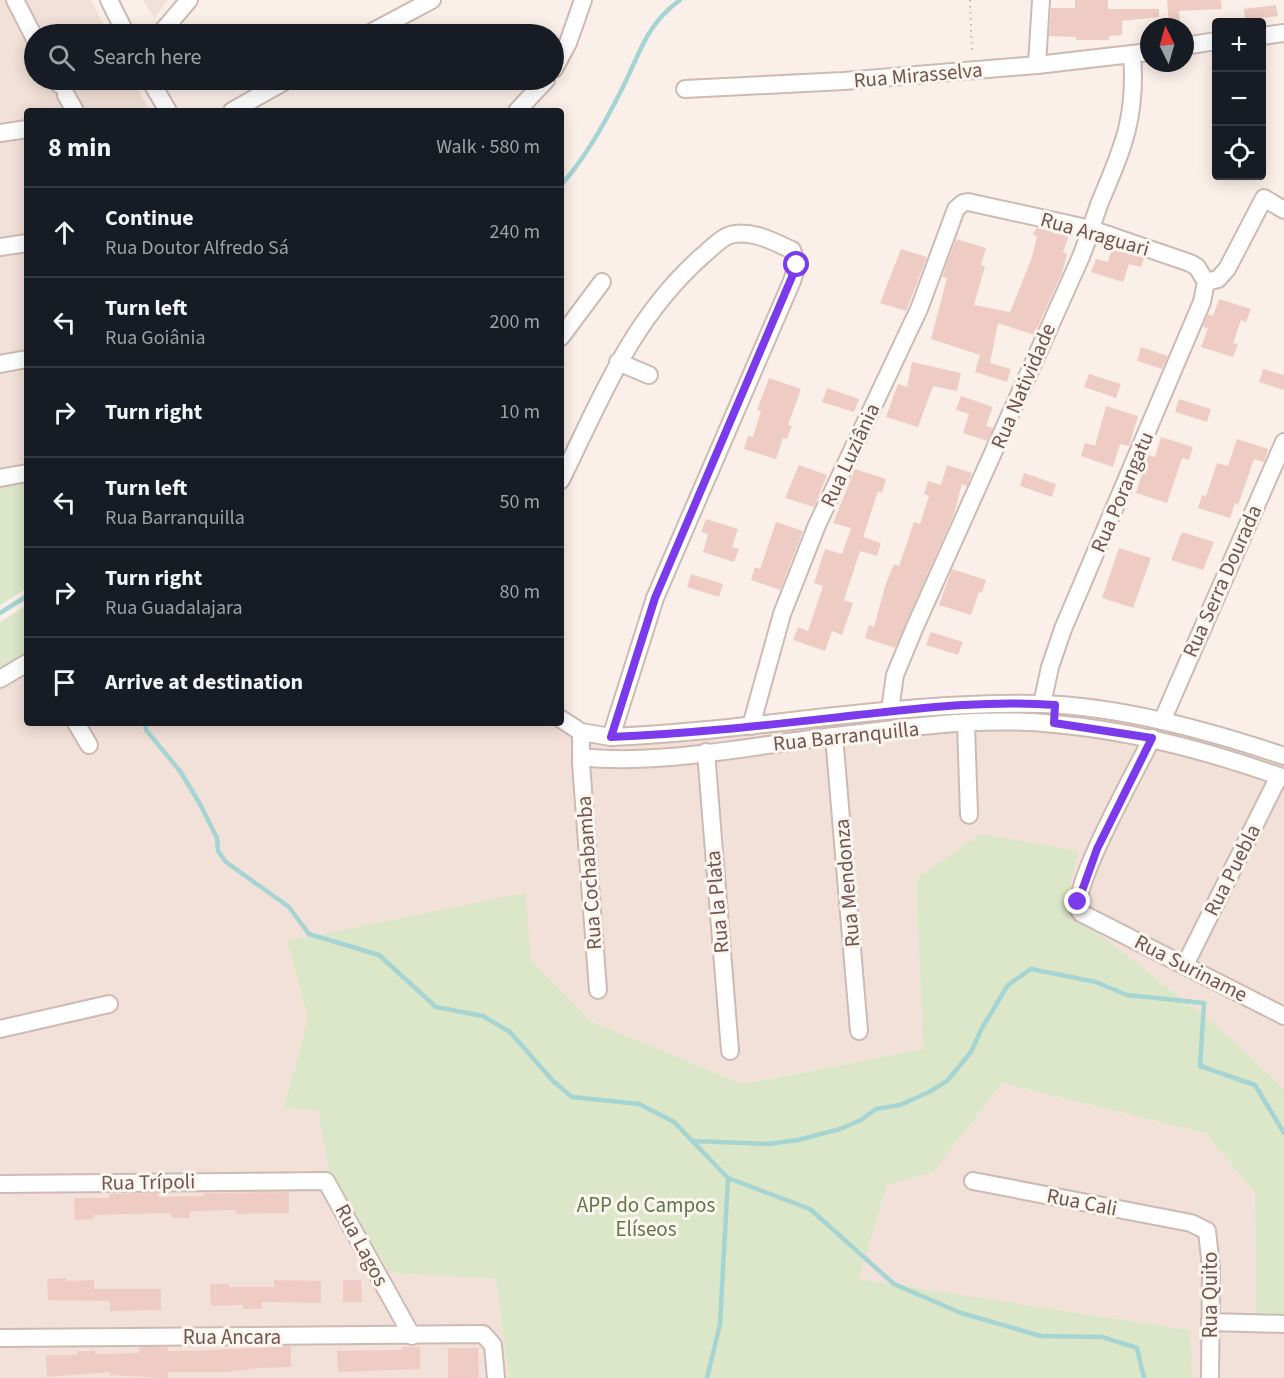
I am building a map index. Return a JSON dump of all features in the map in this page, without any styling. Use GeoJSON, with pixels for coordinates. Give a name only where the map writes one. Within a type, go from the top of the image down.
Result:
{"type":"FeatureCollection","features":[{"type":"Feature","properties":{"kind":"street"},"geometry":{"type":"LineString","coordinates":[[15,0],[27,24]]}},
{"type":"Feature","properties":{"kind":"street"},"geometry":{"type":"LineString","coordinates":[[109,0],[121,24]]}},
{"type":"Feature","properties":{"kind":"street"},"geometry":{"type":"LineString","coordinates":[[169,24],[189,0]]}},
{"type":"Feature","properties":{"kind":"street"},"geometry":{"type":"LineString","coordinates":[[387,24],[432,0]]}},
{"type":"Feature","properties":{"kind":"street"},"geometry":{"type":"LineString","coordinates":[[1037,65],[1041,0]]}},
{"type":"Feature","properties":{"kind":"street"},"geometry":{"type":"LineString","coordinates":[[564,50],[582,1]]}},
{"type":"Feature","properties":{"kind":"street"},"geometry":{"type":"LineString","coordinates":[[1266,35],[1284,33]]}},
{"type":"Feature","properties":{"kind":"street"},"geometry":{"type":"LineString","coordinates":[[1194,45],[1212,42]]}},
{"type":"Feature","properties":{"kind":"street","name":"Rua Mirasselva"},"geometry":{"type":"LineString","coordinates":[[685,89],[844,81],[1140,54]]}},
{"type":"Feature","properties":{"kind":"street","name":"Rua Natividade"},"geometry":{"type":"LineString","coordinates":[[890,711],[895,675],[1091,229],[1127,137],[1140,59]]}},
{"type":"Feature","properties":{"kind":"street"},"geometry":{"type":"LineString","coordinates":[[63,90],[73,108]]}},
{"type":"Feature","properties":{"kind":"street"},"geometry":{"type":"LineString","coordinates":[[156,90],[166,108]]}},
{"type":"Feature","properties":{"kind":"street"},"geometry":{"type":"LineString","coordinates":[[237,108],[269,90]]}},
{"type":"Feature","properties":{"kind":"street"},"geometry":{"type":"LineString","coordinates":[[520,108],[537,90]]}},
{"type":"Feature","properties":{"kind":"street"},"geometry":{"type":"LineString","coordinates":[[0,133],[24,129]]}},
{"type":"Feature","properties":{"kind":"street"},"geometry":{"type":"LineString","coordinates":[[1206,282],[1218,279],[1227,269],[1264,198],[1284,210]]}},
{"type":"Feature","properties":{"kind":"street","name":"Rua Araguari"},"geometry":{"type":"LineString","coordinates":[[974,202],[1091,229],[1190,263],[1197,267],[1206,282]]}},
{"type":"Feature","properties":{"kind":"street","name":"Rua Luziânia"},"geometry":{"type":"LineString","coordinates":[[751,726],[782,614],[817,525],[919,309],[956,209],[963,203],[974,202]]}},
{"type":"Feature","properties":{"kind":"street"},"geometry":{"type":"LineString","coordinates":[[564,474],[618,362],[653,307],[679,278],[726,237],[742,234],[761,237],[792,250],[797,259],[792,281],[655,598],[611,737]]}},
{"type":"Feature","properties":{"kind":"street"},"geometry":{"type":"LineString","coordinates":[[0,248],[24,244]]}},
{"type":"Feature","properties":{"kind":"street"},"geometry":{"type":"LineString","coordinates":[[564,333],[602,282]]}},
{"type":"Feature","properties":{"kind":"street","name":"Rua Porangatu"},"geometry":{"type":"LineString","coordinates":[[1054,723],[1048,705],[1050,667],[1063,629],[1202,302],[1206,282]]}},
{"type":"Feature","properties":{"kind":"street"},"geometry":{"type":"LineString","coordinates":[[0,364],[24,360]]}},
{"type":"Feature","properties":{"kind":"street"},"geometry":{"type":"LineString","coordinates":[[618,362],[649,375]]}},
{"type":"Feature","properties":{"kind":"street","name":"Rua Serra Dourada"},"geometry":{"type":"LineString","coordinates":[[1162,721],[1284,442]]}},
{"type":"Feature","properties":{"kind":"street"},"geometry":{"type":"LineString","coordinates":[[0,478],[24,474]]}},
{"type":"Feature","properties":{"kind":"street"},"geometry":{"type":"LineString","coordinates":[[0,679],[24,665]]}},
{"type":"Feature","properties":{"kind":"street"},"geometry":{"type":"LineString","coordinates":[[564,721],[581,732],[611,737],[968,705],[1048,705],[1162,721],[1208,732],[1284,756]]}},
{"type":"Feature","properties":{"kind":"street","name":"Rua Barranquilla"},"geometry":{"type":"LineString","coordinates":[[581,757],[612,760],[706,752],[834,736],[966,724],[1054,723],[1152,738],[1206,751],[1281,777]]}},
{"type":"Feature","properties":{"kind":"street"},"geometry":{"type":"LineString","coordinates":[[966,724],[969,815]]}},
{"type":"Feature","properties":{"kind":"street"},"geometry":{"type":"LineString","coordinates":[[78,726],[89,745]]}},
{"type":"Feature","properties":{"kind":"street","name":"Rua Cochabamba"},"geometry":{"type":"LineString","coordinates":[[581,732],[598,990]]}},
{"type":"Feature","properties":{"kind":"street","name":"Rua Mendonza"},"geometry":{"type":"LineString","coordinates":[[834,736],[859,1030]]}},
{"type":"Feature","properties":{"kind":"street","name":"Rua Suriname"},"geometry":{"type":"LineString","coordinates":[[1152,738],[1084,882],[1078,909],[1284,1016]]}},
{"type":"Feature","properties":{"kind":"street","name":"Rua la Plata"},"geometry":{"type":"LineString","coordinates":[[706,752],[730,1051]]}},
{"type":"Feature","properties":{"kind":"street","name":"Rua Puebla"},"geometry":{"type":"LineString","coordinates":[[1185,965],[1281,777]]}},
{"type":"Feature","properties":{"kind":"street"},"geometry":{"type":"LineString","coordinates":[[0,1029],[109,1004]]}},
{"type":"Feature","properties":{"kind":"street","name":"Rua Lagos"},"geometry":{"type":"LineString","coordinates":[[296,1181],[321,1180],[330,1183],[412,1336]]}},
{"type":"Feature","properties":{"kind":"street","name":"Rua Trípoli"},"geometry":{"type":"LineString","coordinates":[[0,1184],[296,1181]]}},
{"type":"Feature","properties":{"kind":"street","name":"Rua Cali"},"geometry":{"type":"LineString","coordinates":[[973,1181],[1191,1223]]}},
{"type":"Feature","properties":{"kind":"street","name":"Rua Quito"},"geometry":{"type":"LineString","coordinates":[[1191,1223],[1207,1231],[1210,1239],[1210,1378]]}},
{"type":"Feature","properties":{"kind":"street"},"geometry":{"type":"LineString","coordinates":[[1210,1322],[1284,1324]]}},
{"type":"Feature","properties":{"kind":"street","name":"Rua Ancara"},"geometry":{"type":"LineString","coordinates":[[0,1338],[483,1334],[493,1345],[496,1378]]}},
{"type":"Feature","properties":{"kind":"path"},"geometry":{"type":"LineString","coordinates":[[970,0],[973,70]]}},
{"type":"Feature","properties":{"kind":"shaded area"},"geometry":{"type":"Polygon","coordinates":[[[0,0],[91,0],[104,24],[24,24],[24,90],[138,90],[148,108],[24,108],[24,474],[0,478],[0,0]]]}},
{"type":"Feature","properties":{"kind":"shaded area"},"geometry":{"type":"Polygon","coordinates":[[[143,0],[168,0],[154,18],[143,0]]]}},
{"type":"Feature","properties":{"kind":"shaded area"},"geometry":{"type":"Polygon","coordinates":[[[24,670],[24,726],[564,726],[564,724],[606,734],[740,737],[883,715],[1033,711],[1156,727],[1284,765],[1284,1089],[1224,1032],[1066,907],[916,879],[923,1049],[741,1084],[591,1021],[531,960],[287,941],[308,1018],[284,1108],[318,1110],[328,1169],[390,1273],[496,1279],[509,1378],[0,1378],[0,684],[24,670]]]}},
{"type":"Feature","properties":{"kind":"shaded area"},"geometry":{"type":"Polygon","coordinates":[[[1002,1083],[1205,1133],[1255,1193],[1256,1319],[1284,1320],[1284,1378],[1193,1378],[1188,1330],[859,1279],[887,1185],[933,1172],[1002,1083]]]}},
{"type":"Feature","properties":{"kind":"green space"},"geometry":{"type":"Polygon","coordinates":[[[24,482],[24,590],[0,605],[0,486],[24,482]]]}},
{"type":"Feature","properties":{"kind":"green space"},"geometry":{"type":"Polygon","coordinates":[[[24,607],[24,658],[0,672],[0,622],[24,607]]]}},
{"type":"Feature","properties":{"kind":"green space","name":"APP do Campos Elíseos"},"geometry":{"type":"Polygon","coordinates":[[[981,834],[1078,851],[1066,907],[1224,1032],[1284,1089],[1284,1320],[1256,1319],[1255,1193],[1205,1133],[1002,1083],[933,1172],[887,1185],[859,1279],[1189,1330],[1193,1378],[509,1378],[496,1279],[390,1273],[328,1169],[318,1110],[284,1108],[308,1018],[287,941],[525,893],[531,960],[591,1021],[742,1084],[923,1049],[916,879],[981,834]]]}},
{"type":"Feature","properties":{"kind":"building"},"geometry":{"type":"Polygon","coordinates":[[[1075,0],[1108,0],[1108,9],[1159,9],[1159,17],[1122,21],[1122,35],[1109,36],[1109,40],[1076,40],[1076,37],[1049,36],[1051,8],[1075,8],[1075,0]]]}},
{"type":"Feature","properties":{"kind":"building"},"geometry":{"type":"Polygon","coordinates":[[[1167,0],[1221,0],[1222,9],[1179,11],[1180,18],[1168,18],[1167,0]]]}},
{"type":"Feature","properties":{"kind":"building"},"geometry":{"type":"Polygon","coordinates":[[[1276,5],[1278,16],[1245,18],[1244,9],[1276,5]]]}},
{"type":"Feature","properties":{"kind":"building"},"geometry":{"type":"Polygon","coordinates":[[[1036,228],[1069,235],[1063,252],[1067,254],[1062,273],[1034,335],[998,323],[990,363],[1011,369],[1007,382],[975,372],[980,355],[931,339],[947,278],[942,277],[956,239],[986,248],[981,265],[985,266],[974,305],[1010,312],[1032,257],[1037,236],[1033,235],[1036,228]]]}},
{"type":"Feature","properties":{"kind":"building"},"geometry":{"type":"Polygon","coordinates":[[[1112,247],[1144,258],[1141,267],[1129,264],[1123,282],[1091,272],[1096,259],[1108,262],[1112,247]]]}},
{"type":"Feature","properties":{"kind":"building"},"geometry":{"type":"Polygon","coordinates":[[[901,249],[927,257],[906,311],[880,303],[901,249]]]}},
{"type":"Feature","properties":{"kind":"building"},"geometry":{"type":"Polygon","coordinates":[[[1219,299],[1251,309],[1246,322],[1241,320],[1233,343],[1238,344],[1233,357],[1201,347],[1208,328],[1203,327],[1205,321],[1208,314],[1213,316],[1219,299]]]}},
{"type":"Feature","properties":{"kind":"building"},"geometry":{"type":"Polygon","coordinates":[[[1141,347],[1168,356],[1162,369],[1137,361],[1141,347]]]}},
{"type":"Feature","properties":{"kind":"building"},"geometry":{"type":"Polygon","coordinates":[[[912,362],[961,373],[957,391],[933,386],[918,427],[886,417],[898,384],[907,387],[912,362]]]}},
{"type":"Feature","properties":{"kind":"building"},"geometry":{"type":"Polygon","coordinates":[[[1263,369],[1284,375],[1284,390],[1259,382],[1263,369]]]}},
{"type":"Feature","properties":{"kind":"building"},"geometry":{"type":"Polygon","coordinates":[[[1089,374],[1121,384],[1116,398],[1084,387],[1089,374]]]}},
{"type":"Feature","properties":{"kind":"building"},"geometry":{"type":"Polygon","coordinates":[[[769,378],[801,389],[788,425],[792,426],[787,439],[783,438],[776,459],[744,449],[748,436],[753,437],[761,411],[757,410],[769,378]]]}},
{"type":"Feature","properties":{"kind":"building"},"geometry":{"type":"Polygon","coordinates":[[[827,388],[859,399],[854,412],[822,402],[827,388]]]}},
{"type":"Feature","properties":{"kind":"building"},"geometry":{"type":"Polygon","coordinates":[[[961,396],[993,407],[986,426],[993,428],[987,441],[963,433],[969,414],[956,410],[961,396]]]}},
{"type":"Feature","properties":{"kind":"building"},"geometry":{"type":"Polygon","coordinates":[[[1179,399],[1211,409],[1207,422],[1175,412],[1179,399]]]}},
{"type":"Feature","properties":{"kind":"building"},"geometry":{"type":"Polygon","coordinates":[[[1106,406],[1138,416],[1129,446],[1120,444],[1113,467],[1081,456],[1085,443],[1095,446],[1106,406]]]}},
{"type":"Feature","properties":{"kind":"building"},"geometry":{"type":"Polygon","coordinates":[[[1161,437],[1193,447],[1189,460],[1182,458],[1167,503],[1136,493],[1148,455],[1155,457],[1161,437]]]}},
{"type":"Feature","properties":{"kind":"building"},"geometry":{"type":"Polygon","coordinates":[[[1237,439],[1268,449],[1264,462],[1254,459],[1238,505],[1235,503],[1230,518],[1198,508],[1202,495],[1206,496],[1217,463],[1228,466],[1237,439]]]}},
{"type":"Feature","properties":{"kind":"building"},"geometry":{"type":"Polygon","coordinates":[[[799,465],[827,475],[814,507],[785,498],[799,465]]]}},
{"type":"Feature","properties":{"kind":"building"},"geometry":{"type":"Polygon","coordinates":[[[947,465],[972,473],[967,486],[962,484],[954,514],[895,648],[865,638],[869,625],[874,627],[885,586],[894,564],[899,566],[914,522],[920,524],[929,496],[924,494],[928,481],[941,485],[947,465]]]}},
{"type":"Feature","properties":{"kind":"building"},"geometry":{"type":"Polygon","coordinates":[[[855,469],[886,479],[882,493],[878,491],[863,537],[881,543],[877,556],[860,551],[844,600],[853,603],[842,635],[832,631],[825,651],[793,640],[798,627],[808,631],[823,586],[814,583],[825,549],[842,554],[851,528],[833,523],[855,469]]]}},
{"type":"Feature","properties":{"kind":"building"},"geometry":{"type":"Polygon","coordinates":[[[1024,473],[1056,484],[1052,497],[1020,486],[1024,473]]]}},
{"type":"Feature","properties":{"kind":"building"},"geometry":{"type":"Polygon","coordinates":[[[706,519],[738,529],[732,547],[739,549],[734,562],[703,552],[708,534],[701,532],[706,519]]]}},
{"type":"Feature","properties":{"kind":"building"},"geometry":{"type":"Polygon","coordinates":[[[776,522],[803,531],[780,590],[751,580],[755,567],[760,569],[776,522]]]}},
{"type":"Feature","properties":{"kind":"building"},"geometry":{"type":"Polygon","coordinates":[[[1182,532],[1214,542],[1203,570],[1171,560],[1182,532]]]}},
{"type":"Feature","properties":{"kind":"building"},"geometry":{"type":"Polygon","coordinates":[[[1119,548],[1151,558],[1133,608],[1102,598],[1119,548]]]}},
{"type":"Feature","properties":{"kind":"building"},"geometry":{"type":"Polygon","coordinates":[[[952,569],[986,580],[971,615],[939,605],[952,569]]]}},
{"type":"Feature","properties":{"kind":"building"},"geometry":{"type":"Polygon","coordinates":[[[691,574],[723,584],[719,597],[687,587],[691,574]]]}},
{"type":"Feature","properties":{"kind":"building"},"geometry":{"type":"Polygon","coordinates":[[[931,632],[963,642],[958,655],[926,645],[931,632]]]}},
{"type":"Feature","properties":{"kind":"building"},"geometry":{"type":"Polygon","coordinates":[[[289,1192],[289,1213],[236,1214],[236,1210],[190,1211],[190,1218],[171,1218],[171,1213],[93,1215],[93,1219],[75,1220],[74,1198],[109,1198],[109,1194],[158,1193],[158,1197],[204,1196],[204,1193],[289,1192]]]}},
{"type":"Feature","properties":{"kind":"building"},"geometry":{"type":"Polygon","coordinates":[[[66,1278],[66,1281],[94,1280],[94,1289],[161,1289],[161,1310],[110,1311],[110,1301],[48,1300],[47,1279],[66,1278]]]}},
{"type":"Feature","properties":{"kind":"building"},"geometry":{"type":"Polygon","coordinates":[[[274,1280],[321,1281],[321,1303],[262,1302],[262,1309],[243,1309],[243,1305],[211,1306],[210,1284],[229,1284],[229,1287],[274,1287],[274,1280]]]}},
{"type":"Feature","properties":{"kind":"building"},"geometry":{"type":"Polygon","coordinates":[[[343,1280],[361,1280],[362,1302],[343,1302],[343,1280]]]}},
{"type":"Feature","properties":{"kind":"building"},"geometry":{"type":"Polygon","coordinates":[[[291,1346],[291,1367],[226,1372],[168,1372],[168,1378],[110,1375],[110,1372],[47,1377],[46,1355],[77,1355],[77,1351],[95,1351],[95,1354],[139,1353],[139,1347],[168,1347],[168,1351],[195,1351],[291,1346]]]}},
{"type":"Feature","properties":{"kind":"building"},"geometry":{"type":"Polygon","coordinates":[[[402,1347],[420,1347],[420,1369],[338,1372],[337,1351],[402,1350],[402,1347]]]}},
{"type":"Feature","properties":{"kind":"building"},"geometry":{"type":"Polygon","coordinates":[[[448,1348],[478,1348],[479,1378],[448,1378],[448,1348]]]}},
{"type":"Feature","properties":{"kind":"waterway"},"geometry":{"type":"LineString","coordinates":[[564,181],[579,163],[603,125],[652,29],[659,19],[680,0]]}},
{"type":"Feature","properties":{"kind":"waterway"},"geometry":{"type":"LineString","coordinates":[[0,613],[24,598]]}},
{"type":"Feature","properties":{"kind":"waterway"},"geometry":{"type":"LineString","coordinates":[[145,726],[146,730],[180,771],[200,804],[217,838],[218,851],[226,862],[289,907],[309,934],[379,955],[436,1007],[483,1016],[510,1032],[553,1081],[572,1097],[639,1104],[674,1122],[728,1178],[810,1209],[894,1284],[961,1313],[1041,1336],[1102,1337],[1137,1348],[1144,1378]]}},
{"type":"Feature","properties":{"kind":"waterway"},"geometry":{"type":"LineString","coordinates":[[693,1141],[768,1144],[798,1140],[840,1129],[861,1120],[876,1109],[900,1105],[929,1092],[947,1081],[971,1052],[982,1028],[1008,985],[1031,969],[1096,982],[1127,995],[1204,1003],[1200,1066],[1255,1085],[1284,1133]]}},
{"type":"Feature","properties":{"kind":"waterway"},"geometry":{"type":"LineString","coordinates":[[707,1378],[720,1324],[728,1178]]}},
{"type":"Feature","properties":{"kind":"route"},"geometry":{"type":"LineString","coordinates":[[797,265],[761,356],[655,598],[611,737],[699,731],[968,705],[1042,704],[1055,705],[1054,723],[1152,738],[1097,849],[1078,902]]}}]}
